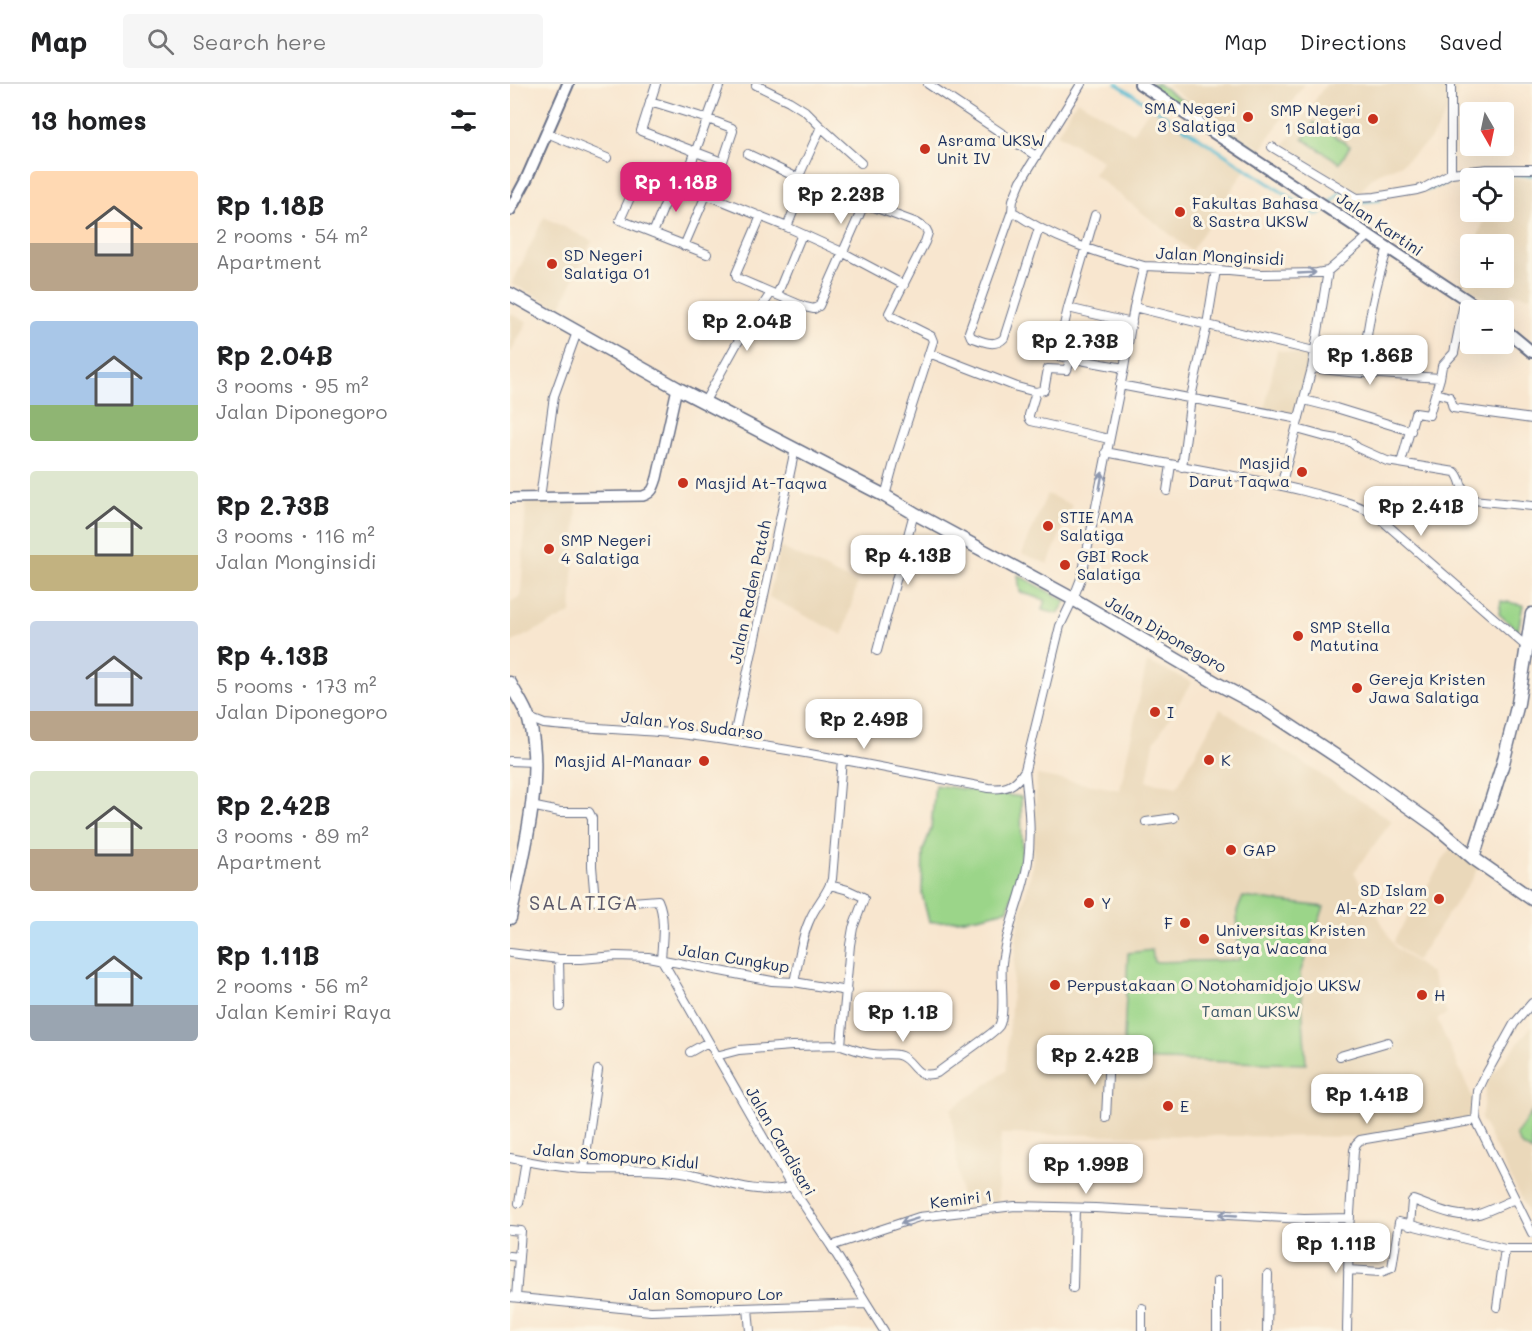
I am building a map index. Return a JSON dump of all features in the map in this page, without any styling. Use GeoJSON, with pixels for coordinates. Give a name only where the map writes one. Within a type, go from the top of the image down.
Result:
{"type":"FeatureCollection","features":[{"type":"Feature","properties":{"kind":"main road"},"geometry":{"type":"LineString","coordinates":[[510,210],[526,180],[568,84]]}},
{"type":"Feature","properties":{"kind":"main road","name":"Jalan Kartini"},"geometry":{"type":"LineString","coordinates":[[1140,84],[1469,300]]}},
{"type":"Feature","properties":{"kind":"main road","name":"Jalan Diponegoro"},"geometry":{"type":"LineString","coordinates":[[510,294],[677,388],[885,496],[1264,709],[1437,827],[1473,858],[1532,899]]}},
{"type":"Feature","properties":{"kind":"main road"},"geometry":{"type":"LineString","coordinates":[[1514,337],[1532,351]]}},
{"type":"Feature","properties":{"kind":"main road"},"geometry":{"type":"LineString","coordinates":[[1473,858],[1503,764],[1518,703],[1530,648],[1532,614]]}},
{"type":"Feature","properties":{"kind":"main road"},"geometry":{"type":"LineString","coordinates":[[510,683],[514,701],[528,718],[534,762],[534,788],[514,877],[510,918]]}},
{"type":"Feature","properties":{"kind":"street"},"geometry":{"type":"LineString","coordinates":[[656,84],[641,131],[722,162]]}},
{"type":"Feature","properties":{"kind":"street"},"geometry":{"type":"LineString","coordinates":[[683,186],[720,84]]}},
{"type":"Feature","properties":{"kind":"street"},"geometry":{"type":"LineString","coordinates":[[755,84],[805,111],[861,162]]}},
{"type":"Feature","properties":{"kind":"street"},"geometry":{"type":"LineString","coordinates":[[928,84],[1036,156]]}},
{"type":"Feature","properties":{"kind":"street"},"geometry":{"type":"LineString","coordinates":[[1040,228],[1002,342],[995,344],[971,337],[969,332],[1012,211],[1015,195],[1036,156],[1081,84]]}},
{"type":"Feature","properties":{"kind":"street"},"geometry":{"type":"LineString","coordinates":[[1451,84],[1451,173]]}},
{"type":"Feature","properties":{"kind":"street"},"geometry":{"type":"LineString","coordinates":[[650,101],[708,118],[733,129],[709,196],[684,246]]}},
{"type":"Feature","properties":{"kind":"street"},"geometry":{"type":"LineString","coordinates":[[787,227],[801,180],[821,127]]}},
{"type":"Feature","properties":{"kind":"street"},"geometry":{"type":"LineString","coordinates":[[547,133],[607,158]]}},
{"type":"Feature","properties":{"kind":"street"},"geometry":{"type":"LineString","coordinates":[[1272,147],[1358,198],[1417,190],[1451,173],[1487,169],[1532,169]]}},
{"type":"Feature","properties":{"kind":"street"},"geometry":{"type":"LineString","coordinates":[[748,154],[862,209],[871,207],[882,209],[926,228],[928,232],[890,315],[931,336],[933,341],[885,496]]}},
{"type":"Feature","properties":{"kind":"street"},"geometry":{"type":"LineString","coordinates":[[707,254],[620,221],[642,171],[646,170],[787,227],[842,252],[904,285]]}},
{"type":"Feature","properties":{"kind":"street"},"geometry":{"type":"LineString","coordinates":[[653,233],[675,183]]}},
{"type":"Feature","properties":{"kind":"street"},"geometry":{"type":"LineString","coordinates":[[760,216],[736,275],[738,279],[805,307],[816,308],[819,306],[862,209]]}},
{"type":"Feature","properties":{"kind":"street"},"geometry":{"type":"LineString","coordinates":[[1012,211],[1051,234],[1085,248],[1144,266]]}},
{"type":"Feature","properties":{"kind":"street"},"geometry":{"type":"LineString","coordinates":[[1057,356],[1095,214]]}},
{"type":"Feature","properties":{"kind":"street"},"geometry":{"type":"LineString","coordinates":[[705,401],[736,345],[774,294],[802,234]]}},
{"type":"Feature","properties":{"kind":"street"},"geometry":{"type":"LineString","coordinates":[[1281,486],[1312,368],[1328,271],[1370,235]]}},
{"type":"Feature","properties":{"kind":"street"},"geometry":{"type":"LineString","coordinates":[[1363,373],[1369,318],[1388,247]]}},
{"type":"Feature","properties":{"kind":"street","name":"Jalan Monginsidi"},"geometry":{"type":"LineString","coordinates":[[1073,600],[1082,576],[1144,266],[1261,274],[1328,271]]}},
{"type":"Feature","properties":{"kind":"street"},"geometry":{"type":"LineString","coordinates":[[1182,467],[1191,398],[1214,292],[1216,270]]}},
{"type":"Feature","properties":{"kind":"street"},"geometry":{"type":"LineString","coordinates":[[1401,463],[1415,413],[1429,415],[1442,366],[1454,353],[1466,298]]}},
{"type":"Feature","properties":{"kind":"street"},"geometry":{"type":"LineString","coordinates":[[1134,307],[1314,351]]}},
{"type":"Feature","properties":{"kind":"street"},"geometry":{"type":"LineString","coordinates":[[1068,308],[1132,323]]}},
{"type":"Feature","properties":{"kind":"street"},"geometry":{"type":"LineString","coordinates":[[540,498],[554,396],[577,332]]}},
{"type":"Feature","properties":{"kind":"street"},"geometry":{"type":"LineString","coordinates":[[1031,351],[1124,368]]}},
{"type":"Feature","properties":{"kind":"street"},"geometry":{"type":"LineString","coordinates":[[929,353],[1017,387],[1036,392],[1044,390],[1048,369],[1067,370],[1071,358]]}},
{"type":"Feature","properties":{"kind":"street"},"geometry":{"type":"LineString","coordinates":[[1312,368],[1440,378]]}},
{"type":"Feature","properties":{"kind":"street"},"geometry":{"type":"LineString","coordinates":[[1120,384],[1299,419]]}},
{"type":"Feature","properties":{"kind":"street"},"geometry":{"type":"LineString","coordinates":[[510,498],[643,496],[649,494],[657,478],[677,388]]}},
{"type":"Feature","properties":{"kind":"street"},"geometry":{"type":"LineString","coordinates":[[1036,392],[1029,415],[1031,421],[1109,440]]}},
{"type":"Feature","properties":{"kind":"street"},"geometry":{"type":"LineString","coordinates":[[1436,393],[1450,397],[1453,408],[1532,419]]}},
{"type":"Feature","properties":{"kind":"street"},"geometry":{"type":"LineString","coordinates":[[1304,400],[1411,432]]}},
{"type":"Feature","properties":{"kind":"street"},"geometry":{"type":"LineString","coordinates":[[1297,429],[1349,441],[1358,448],[1387,461],[1455,472],[1460,478],[1464,494],[1473,500],[1532,506]]}},
{"type":"Feature","properties":{"kind":"street","name":"Jalan Raden Patah"},"geometry":{"type":"LineString","coordinates":[[733,741],[795,449]]}},
{"type":"Feature","properties":{"kind":"street"},"geometry":{"type":"LineString","coordinates":[[1106,452],[1281,486],[1366,509],[1530,648]]}},
{"type":"Feature","properties":{"kind":"street"},"geometry":{"type":"LineString","coordinates":[[1167,491],[1171,465]]}},
{"type":"Feature","properties":{"kind":"street"},"geometry":{"type":"LineString","coordinates":[[877,651],[914,513]]}},
{"type":"Feature","properties":{"kind":"street"},"geometry":{"type":"LineString","coordinates":[[716,1056],[739,1050],[841,1045],[873,1054],[902,1056],[916,1071],[931,1075],[956,1060],[997,1029],[1001,1023],[1003,1003],[1002,963],[1028,863],[1029,811],[1025,770],[1060,626],[1073,600]]}},
{"type":"Feature","properties":{"kind":"street","name":"Jalan Yos Sudarso"},"geometry":{"type":"LineString","coordinates":[[528,718],[544,724],[681,734],[733,741],[842,759],[996,789],[1013,784],[1019,780],[1025,770]]}},
{"type":"Feature","properties":{"kind":"street","name":"Jalan Cungkup"},"geometry":{"type":"LineString","coordinates":[[510,953],[559,959],[648,957],[772,981],[794,982],[806,927],[832,879],[842,759]]}},
{"type":"Feature","properties":{"kind":"street"},"geometry":{"type":"LineString","coordinates":[[510,761],[534,762]]}},
{"type":"Feature","properties":{"kind":"street"},"geometry":{"type":"LineString","coordinates":[[531,806],[560,812],[590,812],[595,901],[658,900],[663,925],[661,960]]}},
{"type":"Feature","properties":{"kind":"street"},"geometry":{"type":"LineString","coordinates":[[1146,822],[1174,818]]}},
{"type":"Feature","properties":{"kind":"street"},"geometry":{"type":"LineString","coordinates":[[830,885],[848,890],[864,899],[851,936],[841,1045]]}},
{"type":"Feature","properties":{"kind":"street"},"geometry":{"type":"LineString","coordinates":[[559,959],[560,1007]]}},
{"type":"Feature","properties":{"kind":"street","name":"Jalan Candisari"},"geometry":{"type":"LineString","coordinates":[[661,960],[790,1186],[884,1331]]}},
{"type":"Feature","properties":{"kind":"street"},"geometry":{"type":"LineString","coordinates":[[794,982],[847,991]]}},
{"type":"Feature","properties":{"kind":"street"},"geometry":{"type":"LineString","coordinates":[[1532,1003],[1514,1024],[1484,1078],[1478,1091],[1476,1120],[1532,1233]]}},
{"type":"Feature","properties":{"kind":"street"},"geometry":{"type":"LineString","coordinates":[[690,1052],[708,1042]]}},
{"type":"Feature","properties":{"kind":"street"},"geometry":{"type":"LineString","coordinates":[[1341,1056],[1388,1042]]}},
{"type":"Feature","properties":{"kind":"street"},"geometry":{"type":"LineString","coordinates":[[1106,1119],[1109,1054]]}},
{"type":"Feature","properties":{"kind":"street"},"geometry":{"type":"LineString","coordinates":[[584,1169],[598,1070]]}},
{"type":"Feature","properties":{"kind":"street"},"geometry":{"type":"LineString","coordinates":[[1347,1331],[1349,1230],[1356,1144],[1360,1140],[1476,1120]]}},
{"type":"Feature","properties":{"kind":"street","name":"Jalan Somopuro Kidul"},"geometry":{"type":"LineString","coordinates":[[510,1158],[584,1169],[686,1173],[745,1187],[770,1190],[790,1186]]}},
{"type":"Feature","properties":{"kind":"street"},"geometry":{"type":"LineString","coordinates":[[519,1203],[526,1161]]}},
{"type":"Feature","properties":{"kind":"street"},"geometry":{"type":"LineString","coordinates":[[1410,1226],[1413,1200],[1458,1215],[1469,1215],[1479,1214],[1515,1199]]}},
{"type":"Feature","properties":{"kind":"street","name":"Kemiri 1"},"geometry":{"type":"LineString","coordinates":[[831,1246],[919,1217],[1015,1206],[1304,1219],[1350,1218]]}},
{"type":"Feature","properties":{"kind":"street"},"geometry":{"type":"LineString","coordinates":[[1073,1288],[1075,1208]]}},
{"type":"Feature","properties":{"kind":"street"},"geometry":{"type":"LineString","coordinates":[[1348,1270],[1381,1272],[1392,1269],[1398,1223],[1505,1249],[1532,1249]]}},
{"type":"Feature","properties":{"kind":"street"},"geometry":{"type":"LineString","coordinates":[[510,1230],[521,1231],[513,1297]]}},
{"type":"Feature","properties":{"kind":"street"},"geometry":{"type":"LineString","coordinates":[[1349,1230],[1378,1231]]}},
{"type":"Feature","properties":{"kind":"street"},"geometry":{"type":"LineString","coordinates":[[1497,1307],[1505,1249]]}},
{"type":"Feature","properties":{"kind":"street"},"geometry":{"type":"LineString","coordinates":[[510,1256],[519,1257]]}},
{"type":"Feature","properties":{"kind":"street"},"geometry":{"type":"LineString","coordinates":[[1267,1331],[1268,1274]]}},
{"type":"Feature","properties":{"kind":"street"},"geometry":{"type":"LineString","coordinates":[[1217,1281],[1217,1331]]}},
{"type":"Feature","properties":{"kind":"street","name":"Jalan Somopuro Lor"},"geometry":{"type":"LineString","coordinates":[[513,1297],[651,1311],[867,1305]]}},
{"type":"Feature","properties":{"kind":"street"},"geometry":{"type":"LineString","coordinates":[[748,1308],[750,1331]]}},
{"type":"Feature","properties":{"kind":"street"},"geometry":{"type":"LineString","coordinates":[[1142,1308],[1142,1331]]}},
{"type":"Feature","properties":{"kind":"shaded area","name":"SMA Negeri 3 Salatiga"},"geometry":{"type":"Polygon","coordinates":[[[1165,84],[1304,84],[1262,149],[1165,84]]]}},
{"type":"Feature","properties":{"kind":"shaded area","name":"SMP Negeri 1 Salatiga"},"geometry":{"type":"Polygon","coordinates":[[[1326,84],[1456,84],[1457,97],[1430,140],[1402,164],[1375,175],[1358,194],[1285,144],[1326,84]]]}},
{"type":"Feature","properties":{"kind":"shaded area","name":"Fakultas Bahasa & Sastra UKSW"},"geometry":{"type":"Polygon","coordinates":[[[1077,100],[1133,133],[1153,104],[1247,167],[1191,251],[1093,174],[1102,161],[1057,134],[1077,100]]]}},
{"type":"Feature","properties":{"kind":"shaded area"},"geometry":{"type":"Polygon","coordinates":[[[1514,178],[1532,179],[1532,297],[1512,293],[1508,300],[1487,300],[1470,288],[1514,288],[1514,234],[1479,234],[1483,222],[1514,222],[1514,178]]]}},
{"type":"Feature","properties":{"kind":"shaded area","name":"SD Negeri Salatiga 01"},"geometry":{"type":"Polygon","coordinates":[[[544,217],[592,241],[560,308],[512,284],[544,217]]]}},
{"type":"Feature","properties":{"kind":"shaded area"},"geometry":{"type":"Polygon","coordinates":[[[510,313],[527,322],[510,354],[510,313]]]}},
{"type":"Feature","properties":{"kind":"shaded area"},"geometry":{"type":"Polygon","coordinates":[[[1277,350],[1312,357],[1300,415],[1265,408],[1277,350]]]}},
{"type":"Feature","properties":{"kind":"shaded area","name":"STIE AMA Salatiga"},"geometry":{"type":"Polygon","coordinates":[[[1047,494],[1072,505],[1048,564],[1022,554],[1047,494]]]}},
{"type":"Feature","properties":{"kind":"shaded area","name":"SMP Negeri 4 Salatiga"},"geometry":{"type":"Polygon","coordinates":[[[526,501],[577,501],[571,613],[510,643],[510,602],[521,596],[526,501]]]}},
{"type":"Feature","properties":{"kind":"shaded area"},"geometry":{"type":"Polygon","coordinates":[[[780,547],[857,584],[843,635],[769,597],[780,547]]]}},
{"type":"Feature","properties":{"kind":"shaded area","name":"Universitas Kristen Satya Wacana"},"geometry":{"type":"Polygon","coordinates":[[[1147,662],[1192,682],[1154,742],[1147,781],[1177,787],[1220,709],[1392,821],[1354,872],[1395,947],[1431,974],[1447,1014],[1437,1019],[1474,1101],[1470,1118],[1359,1137],[1001,1134],[998,1203],[962,1207],[951,1109],[1006,1071],[1017,930],[1032,868],[1037,775],[1120,790],[1147,662]]]}},
{"type":"Feature","properties":{"kind":"shaded area","name":"SD Islam Al-Azhar 22"},"geometry":{"type":"Polygon","coordinates":[[[1455,842],[1480,861],[1474,876],[1416,961],[1394,943],[1395,938],[1455,842]]]}},
{"type":"Feature","properties":{"kind":"shaded area"},"geometry":{"type":"Polygon","coordinates":[[[1532,1026],[1532,1220],[1481,1119],[1487,1081],[1532,1026]]]}},
{"type":"Feature","properties":{"kind":"green space"},"geometry":{"type":"Polygon","coordinates":[[[1146,84],[1158,84],[1260,151],[1256,156],[1146,84]]]}},
{"type":"Feature","properties":{"kind":"green space"},"geometry":{"type":"Polygon","coordinates":[[[1314,122],[1350,146],[1340,163],[1303,139],[1314,122]]]}},
{"type":"Feature","properties":{"kind":"green space"},"geometry":{"type":"Polygon","coordinates":[[[1018,575],[1066,601],[1058,614],[1042,610],[1045,600],[1020,592],[1018,575]]]}},
{"type":"Feature","properties":{"kind":"green space"},"geometry":{"type":"Polygon","coordinates":[[[1501,601],[1523,605],[1518,631],[1499,614],[1501,601]]]}},
{"type":"Feature","properties":{"kind":"green space"},"geometry":{"type":"Polygon","coordinates":[[[935,785],[1021,797],[1022,852],[1008,909],[989,915],[929,922],[922,894],[923,851],[931,829],[935,785]]]}},
{"type":"Feature","properties":{"kind":"green space","name":"Taman UKSW"},"geometry":{"type":"Polygon","coordinates":[[[1243,897],[1324,907],[1300,973],[1306,1064],[1123,1059],[1128,953],[1152,950],[1154,962],[1239,960],[1237,911],[1243,897]]]}},
{"type":"Feature","properties":{"kind":"green space"},"geometry":{"type":"Polygon","coordinates":[[[1532,1112],[1532,1152],[1521,1145],[1516,1135],[1532,1112]]]}},
{"type":"Feature","properties":{"kind":"waterway"},"geometry":{"type":"LineString","coordinates":[[1117,84],[1317,215],[1321,214],[1339,194],[1356,202],[1380,200]]}},
{"type":"Feature","properties":{"kind":"waterway"},"geometry":{"type":"LineString","coordinates":[[1427,190],[1453,180],[1476,175],[1532,175]]}},
{"type":"Feature","properties":{"kind":"place","name":"SMA Negeri 3 Salatiga"},"geometry":{"type":"Point","coordinates":[1248,117]}},
{"type":"Feature","properties":{"kind":"place","name":"SMP Negeri 1 Salatiga"},"geometry":{"type":"Point","coordinates":[1373,119]}},
{"type":"Feature","properties":{"kind":"place","name":"Asrama UKSW Unit IV"},"geometry":{"type":"Point","coordinates":[925,149]}},
{"type":"Feature","properties":{"kind":"place","name":"Fakultas Bahasa & Sastra UKSW"},"geometry":{"type":"Point","coordinates":[1180,212]}},
{"type":"Feature","properties":{"kind":"place","name":"SD Negeri Salatiga 01"},"geometry":{"type":"Point","coordinates":[552,264]}},
{"type":"Feature","properties":{"kind":"place","name":"Masjid Darut Taqwa"},"geometry":{"type":"Point","coordinates":[1302,472]}},
{"type":"Feature","properties":{"kind":"place","name":"Masjid At-Taqwa"},"geometry":{"type":"Point","coordinates":[683,483]}},
{"type":"Feature","properties":{"kind":"place","name":"STIE AMA Salatiga"},"geometry":{"type":"Point","coordinates":[1048,526]}},
{"type":"Feature","properties":{"kind":"place","name":"SMP Negeri 4 Salatiga"},"geometry":{"type":"Point","coordinates":[549,549]}},
{"type":"Feature","properties":{"kind":"place","name":"GBI Rock Salatiga"},"geometry":{"type":"Point","coordinates":[1065,565]}},
{"type":"Feature","properties":{"kind":"place","name":"SMP Stella Matutina"},"geometry":{"type":"Point","coordinates":[1298,636]}},
{"type":"Feature","properties":{"kind":"place","name":"Gereja Kristen Jawa Salatiga"},"geometry":{"type":"Point","coordinates":[1357,688]}},
{"type":"Feature","properties":{"kind":"place","name":"I"},"geometry":{"type":"Point","coordinates":[1155,712]}},
{"type":"Feature","properties":{"kind":"place","name":"K"},"geometry":{"type":"Point","coordinates":[1209,760]}},
{"type":"Feature","properties":{"kind":"place","name":"Masjid Al-Manaar"},"geometry":{"type":"Point","coordinates":[704,761]}},
{"type":"Feature","properties":{"kind":"place","name":"GAP"},"geometry":{"type":"Point","coordinates":[1231,850]}},
{"type":"Feature","properties":{"kind":"place","name":"SD Islam Al-Azhar 22"},"geometry":{"type":"Point","coordinates":[1439,899]}},
{"type":"Feature","properties":{"kind":"place","name":"Y"},"geometry":{"type":"Point","coordinates":[1089,903]}},
{"type":"Feature","properties":{"kind":"place","name":"F"},"geometry":{"type":"Point","coordinates":[1185,923]}},
{"type":"Feature","properties":{"kind":"place","name":"Universitas Kristen Satya Wacana"},"geometry":{"type":"Point","coordinates":[1204,939]}},
{"type":"Feature","properties":{"kind":"place","name":"Perpustakaan O Notohamidjojo UKSW"},"geometry":{"type":"Point","coordinates":[1055,985]}},
{"type":"Feature","properties":{"kind":"place","name":"H"},"geometry":{"type":"Point","coordinates":[1422,995]}},
{"type":"Feature","properties":{"kind":"place","name":"E"},"geometry":{"type":"Point","coordinates":[1168,1106]}},
{"type":"Feature","properties":{"kind":"district","name":"SALATIGA"},"geometry":{"type":"Point","coordinates":[584,903]}}]}
